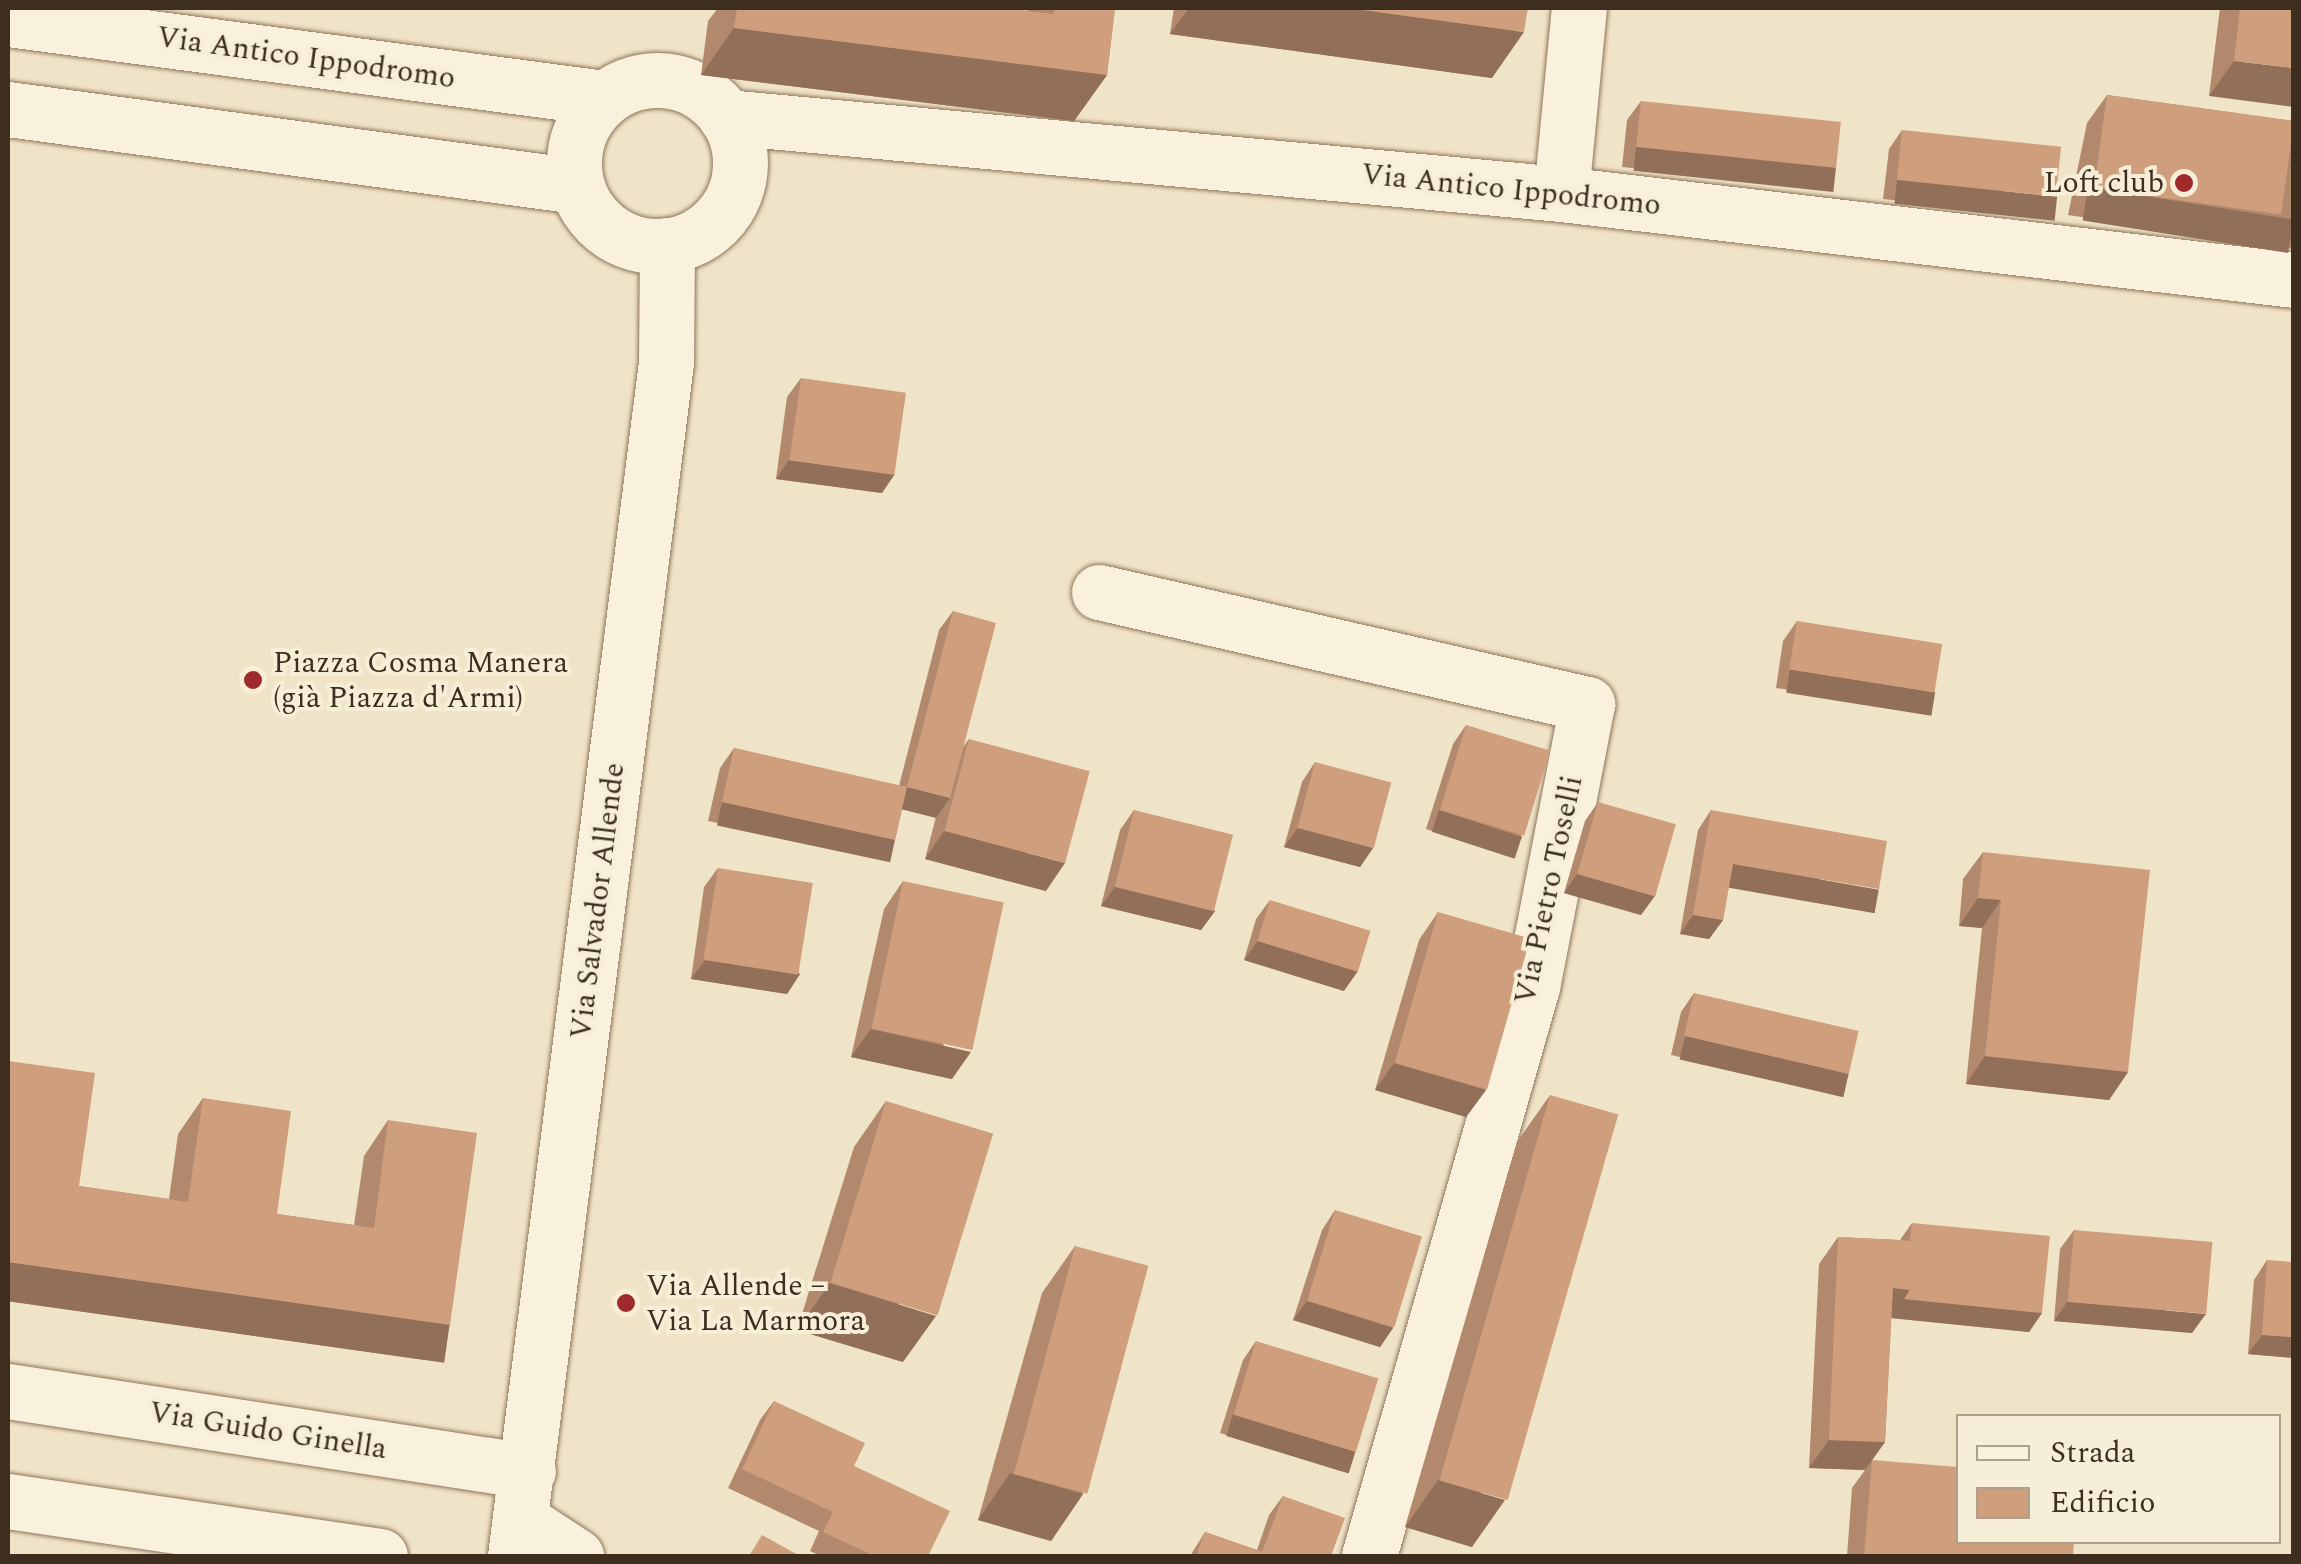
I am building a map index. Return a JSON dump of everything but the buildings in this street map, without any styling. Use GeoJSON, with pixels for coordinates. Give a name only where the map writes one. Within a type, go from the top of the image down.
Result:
{"type":"FeatureCollection","features":[{"type":"Feature","properties":{"kind":"street"},"geometry":{"type":"LineString","coordinates":[[1560,194],[1580,8]]}},
{"type":"Feature","properties":{"kind":"street","name":"Via Antico Ippodromo"},"geometry":{"type":"LineString","coordinates":[[8,19],[604,98]]}},
{"type":"Feature","properties":{"kind":"street"},"geometry":{"type":"LineString","coordinates":[[655,80],[682,84],[707,96],[726,116],[740,162],[727,208],[690,239],[668,245],[621,238],[602,225],[577,186],[574,162],[577,138],[588,116],[604,98],[628,84],[655,80]]}},
{"type":"Feature","properties":{"kind":"street"},"geometry":{"type":"LineString","coordinates":[[8,109],[577,186]]}},
{"type":"Feature","properties":{"kind":"street","name":"Via Antico Ippodromo"},"geometry":{"type":"LineString","coordinates":[[726,116],[1560,194],[2294,280]]}},
{"type":"Feature","properties":{"kind":"street","name":"Via Salvador Allende"},"geometry":{"type":"LineString","coordinates":[[521,1516],[666,363],[668,245]]}},
{"type":"Feature","properties":{"kind":"street","name":"Via Pietro Toselli"},"geometry":{"type":"LineString","coordinates":[[1099,592],[1587,704],[1532,987],[1369,1556]]}},
{"type":"Feature","properties":{"kind":"street","name":"Via Guido Ginella"},"geometry":{"type":"LineString","coordinates":[[8,1391],[521,1516]]}},
{"type":"Feature","properties":{"kind":"street"},"geometry":{"type":"LineString","coordinates":[[8,1501],[380,1556]]}},
{"type":"Feature","properties":{"kind":"street"},"geometry":{"type":"LineString","coordinates":[[521,1516],[576,1556]]}},
{"type":"Feature","properties":{"kind":"place","name":"Loft club"},"geometry":{"type":"Point","coordinates":[2184,183]}},
{"type":"Feature","properties":{"kind":"place","name":"Piazza Cosma Manera (già Piazza d'Armi)"},"geometry":{"type":"Point","coordinates":[253,680]}},
{"type":"Feature","properties":{"kind":"place","name":"Via Allende – Via La Marmora"},"geometry":{"type":"Point","coordinates":[626,1303]}}]}
